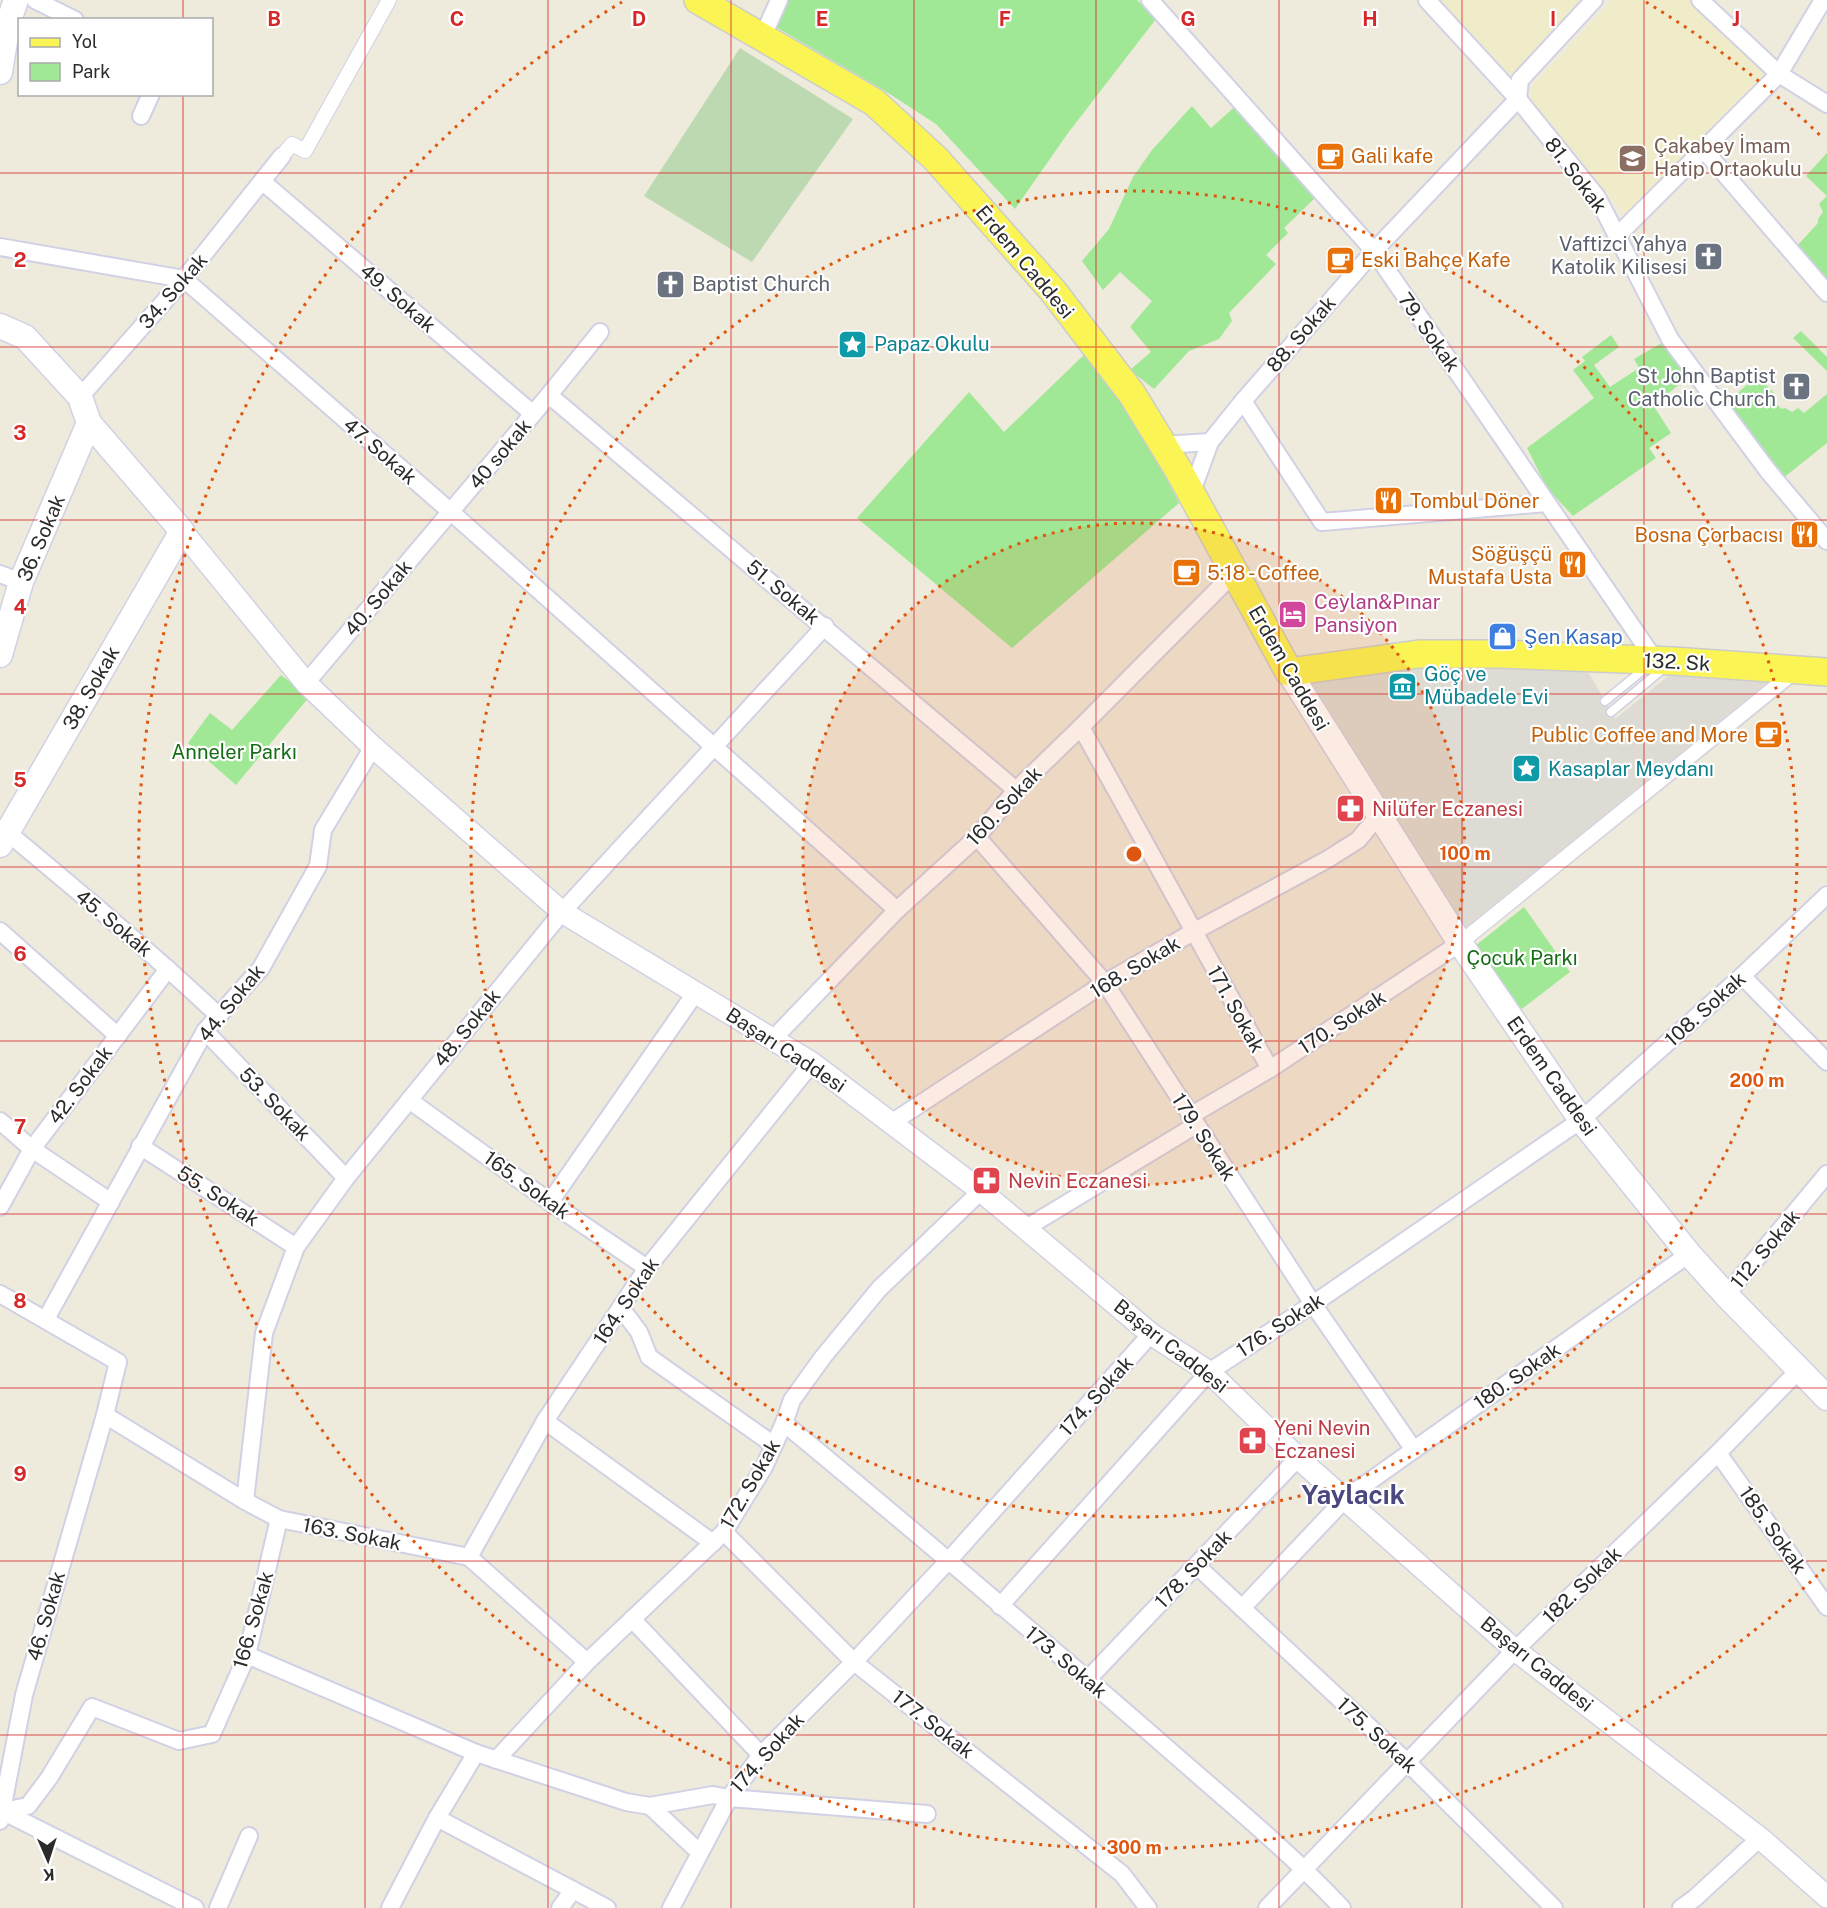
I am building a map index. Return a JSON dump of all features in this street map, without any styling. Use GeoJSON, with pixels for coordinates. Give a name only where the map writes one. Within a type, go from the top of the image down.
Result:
{"type":"FeatureCollection","features":[{"type":"Feature","properties":{"kind":"main road"},"geometry":{"type":"LineString","coordinates":[[0,72],[4,27],[16,0]]}},
{"type":"Feature","properties":{"kind":"main road","name":"Erdem Caddesi"},"geometry":{"type":"LineString","coordinates":[[698,0],[874,102],[936,159],[1053,291],[1132,394],[1191,494],[1289,672],[1461,943],[1581,1120],[1689,1254],[1827,1398]]}},
{"type":"Feature","properties":{"kind":"main road"},"geometry":{"type":"LineString","coordinates":[[0,326],[25,337],[80,397],[89,423],[182,531]]}},
{"type":"Feature","properties":{"kind":"main road","name":"36. Sokak"},"geometry":{"type":"LineString","coordinates":[[0,655],[11,578],[89,423]]}},
{"type":"Feature","properties":{"kind":"main road","name":"38. Sokak"},"geometry":{"type":"LineString","coordinates":[[2,836],[182,531]]}},
{"type":"Feature","properties":{"kind":"main road","name":"132. Sk"},"geometry":{"type":"LineString","coordinates":[[1289,672],[1419,654],[1500,654],[1816,668]]}},
{"type":"Feature","properties":{"kind":"street"},"geometry":{"type":"LineString","coordinates":[[35,0],[71,18]]}},
{"type":"Feature","properties":{"kind":"street"},"geometry":{"type":"LineString","coordinates":[[282,156],[292,144],[305,151],[389,0]]}},
{"type":"Feature","properties":{"kind":"street"},"geometry":{"type":"LineString","coordinates":[[763,36],[779,0]]}},
{"type":"Feature","properties":{"kind":"street","name":"79. Sokak"},"geometry":{"type":"LineString","coordinates":[[1150,0],[1374,250],[1547,503],[1664,661]]}},
{"type":"Feature","properties":{"kind":"street","name":"81. Sokak"},"geometry":{"type":"LineString","coordinates":[[1427,0],[1518,99],[1597,197],[1670,339],[1768,471],[1827,541]]}},
{"type":"Feature","properties":{"kind":"street","name":"88. Sokak"},"geometry":{"type":"LineString","coordinates":[[1191,494],[1210,442],[1243,401],[1374,250],[1518,99],[1520,80],[1594,0]]}},
{"type":"Feature","properties":{"kind":"street"},"geometry":{"type":"LineString","coordinates":[[1700,0],[1779,74],[1827,104]]}},
{"type":"Feature","properties":{"kind":"street"},"geometry":{"type":"LineString","coordinates":[[1617,236],[1779,74],[1823,0]]}},
{"type":"Feature","properties":{"kind":"street"},"geometry":{"type":"LineString","coordinates":[[141,116],[150,96]]}},
{"type":"Feature","properties":{"kind":"street"},"geometry":{"type":"LineString","coordinates":[[1704,150],[1827,293]]}},
{"type":"Feature","properties":{"kind":"street","name":"34. Sokak"},"geometry":{"type":"LineString","coordinates":[[80,397],[184,279],[282,156]]}},
{"type":"Feature","properties":{"kind":"street","name":"49. Sokak"},"geometry":{"type":"LineString","coordinates":[[263,182],[533,414]]}},
{"type":"Feature","properties":{"kind":"street"},"geometry":{"type":"LineString","coordinates":[[0,247],[184,279]]}},
{"type":"Feature","properties":{"kind":"street","name":"47. Sokak"},"geometry":{"type":"LineString","coordinates":[[184,279],[451,512],[897,910]]}},
{"type":"Feature","properties":{"kind":"street","name":"40 sokak"},"geometry":{"type":"LineString","coordinates":[[451,512],[600,332]]}},
{"type":"Feature","properties":{"kind":"street","name":"51. Sokak"},"geometry":{"type":"LineString","coordinates":[[549,395],[1016,790]]}},
{"type":"Feature","properties":{"kind":"street"},"geometry":{"type":"LineString","coordinates":[[1243,401],[1322,522],[1547,503]]}},
{"type":"Feature","properties":{"kind":"street"},"geometry":{"type":"LineString","coordinates":[[1163,445],[1210,442]]}},
{"type":"Feature","properties":{"kind":"street","name":"40. Sokak"},"geometry":{"type":"LineString","coordinates":[[306,683],[451,512]]}},
{"type":"Feature","properties":{"kind":"street","name":"Başarı Caddesi"},"geometry":{"type":"LineString","coordinates":[[182,531],[306,683],[373,747],[562,912],[812,1063],[981,1191],[1151,1334],[1209,1372],[1298,1458],[1346,1498],[1515,1650],[1760,1838],[1827,1897]]}},
{"type":"Feature","properties":{"kind":"street","name":"160. Sokak"},"geometry":{"type":"LineString","coordinates":[[773,1039],[897,910],[977,837],[1016,790],[1234,573]]}},
{"type":"Feature","properties":{"kind":"street","name":"48. Sokak"},"geometry":{"type":"LineString","coordinates":[[245,1501],[264,1334],[296,1247],[346,1178],[562,912],[825,627]]}},
{"type":"Feature","properties":{"kind":"street"},"geometry":{"type":"LineString","coordinates":[[1461,943],[1816,668]]}},
{"type":"Feature","properties":{"kind":"street","name":"171. Sokak"},"geometry":{"type":"LineString","coordinates":[[1081,727],[1270,1069]]}},
{"type":"Feature","properties":{"kind":"street","name":"44. Sokak"},"geometry":{"type":"LineString","coordinates":[[46,1319],[205,1031],[261,968],[318,866],[323,830],[373,747]]}},
{"type":"Feature","properties":{"kind":"street","name":"168. Sokak"},"geometry":{"type":"LineString","coordinates":[[891,1123],[1105,983],[1358,840],[1379,815]]}},
{"type":"Feature","properties":{"kind":"street","name":"45. Sokak"},"geometry":{"type":"LineString","coordinates":[[2,836],[168,969],[219,1016]]}},
{"type":"Feature","properties":{"kind":"street","name":"179. Sokak"},"geometry":{"type":"LineString","coordinates":[[977,837],[1105,983],[1313,1304],[1414,1450]]}},
{"type":"Feature","properties":{"kind":"street","name":"108. Sokak"},"geometry":{"type":"LineString","coordinates":[[1581,1120],[1742,976],[1827,895]]}},
{"type":"Feature","properties":{"kind":"street"},"geometry":{"type":"LineString","coordinates":[[0,931],[118,1036]]}},
{"type":"Feature","properties":{"kind":"street","name":"170. Sokak"},"geometry":{"type":"LineString","coordinates":[[1026,1228],[1461,943]]}},
{"type":"Feature","properties":{"kind":"street","name":"42. Sokak"},"geometry":{"type":"LineString","coordinates":[[0,1207],[32,1149],[168,969]]}},
{"type":"Feature","properties":{"kind":"street"},"geometry":{"type":"LineString","coordinates":[[1742,976],[1827,1062]]}},
{"type":"Feature","properties":{"kind":"street"},"geometry":{"type":"LineString","coordinates":[[550,1202],[696,992]]}},
{"type":"Feature","properties":{"kind":"street","name":"53. Sokak"},"geometry":{"type":"LineString","coordinates":[[205,1031],[346,1178]]}},
{"type":"Feature","properties":{"kind":"street","name":"164. Sokak"},"geometry":{"type":"LineString","coordinates":[[469,1557],[545,1421],[647,1268],[812,1063]]}},
{"type":"Feature","properties":{"kind":"street","name":"165. Sokak"},"geometry":{"type":"LineString","coordinates":[[409,1100],[550,1202],[647,1268]]}},
{"type":"Feature","properties":{"kind":"street","name":"176. Sokak"},"geometry":{"type":"LineString","coordinates":[[1000,1606],[1209,1372],[1313,1304],[1581,1120]]}},
{"type":"Feature","properties":{"kind":"street"},"geometry":{"type":"LineString","coordinates":[[0,1121],[32,1149],[111,1202]]}},
{"type":"Feature","properties":{"kind":"street","name":"55. Sokak"},"geometry":{"type":"LineString","coordinates":[[140,1146],[296,1247]]}},
{"type":"Feature","properties":{"kind":"street","name":"112. Sokak"},"geometry":{"type":"LineString","coordinates":[[1726,1295],[1827,1174]]}},
{"type":"Feature","properties":{"kind":"street","name":"172. Sokak"},"geometry":{"type":"LineString","coordinates":[[496,1760],[587,1662],[718,1537],[764,1467],[792,1400],[823,1357],[879,1289],[981,1191]]}},
{"type":"Feature","properties":{"kind":"street","name":"180. Sokak"},"geometry":{"type":"LineString","coordinates":[[1242,1608],[1346,1498],[1689,1254]]}},
{"type":"Feature","properties":{"kind":"street"},"geometry":{"type":"LineString","coordinates":[[0,1294],[46,1319]]}},
{"type":"Feature","properties":{"kind":"street"},"geometry":{"type":"LineString","coordinates":[[621,1308],[639,1332],[649,1357],[774,1445]]}},
{"type":"Feature","properties":{"kind":"street","name":"46. Sokak"},"geometry":{"type":"LineString","coordinates":[[1,1816],[24,1695],[105,1415],[118,1362],[46,1319]]}},
{"type":"Feature","properties":{"kind":"street","name":"174. Sokak"},"geometry":{"type":"LineString","coordinates":[[247,1655],[476,1753],[626,1802],[650,1806],[713,1795],[729,1798],[761,1755],[854,1662],[949,1560],[1151,1334]]}},
{"type":"Feature","properties":{"kind":"street","name":"182. Sokak"},"geometry":{"type":"LineString","coordinates":[[1267,1908],[1515,1650],[1718,1454],[1800,1369]]}},
{"type":"Feature","properties":{"kind":"street","name":"163. Sokak"},"geometry":{"type":"LineString","coordinates":[[105,1415],[245,1501],[279,1519],[469,1557]]}},
{"type":"Feature","properties":{"kind":"street","name":"177. Sokak"},"geometry":{"type":"LineString","coordinates":[[545,1421],[718,1537],[854,1662],[1122,1874],[1148,1908]]}},
{"type":"Feature","properties":{"kind":"street","name":"173. Sokak"},"geometry":{"type":"LineString","coordinates":[[784,1423],[1088,1679],[1305,1869],[1341,1908]]}},
{"type":"Feature","properties":{"kind":"street","name":"185. Sokak"},"geometry":{"type":"LineString","coordinates":[[1718,1454],[1827,1607]]}},
{"type":"Feature","properties":{"kind":"street","name":"178. Sokak"},"geometry":{"type":"LineString","coordinates":[[1088,1679],[1298,1458]]}},
{"type":"Feature","properties":{"kind":"street","name":"166. Sokak"},"geometry":{"type":"LineString","coordinates":[[1,1816],[28,1806],[49,1778],[92,1707],[179,1741],[212,1734],[247,1655],[279,1519]]}},
{"type":"Feature","properties":{"kind":"street"},"geometry":{"type":"LineString","coordinates":[[469,1557],[587,1662]]}},
{"type":"Feature","properties":{"kind":"street","name":"175. Sokak"},"geometry":{"type":"LineString","coordinates":[[1197,1566],[1406,1761],[1554,1908]]}},
{"type":"Feature","properties":{"kind":"street"},"geometry":{"type":"LineString","coordinates":[[632,1619],[761,1755]]}},
{"type":"Feature","properties":{"kind":"street"},"geometry":{"type":"LineString","coordinates":[[390,1908],[437,1818],[476,1753]]}},
{"type":"Feature","properties":{"kind":"street"},"geometry":{"type":"LineString","coordinates":[[671,1908],[729,1798],[927,1814]]}},
{"type":"Feature","properties":{"kind":"street"},"geometry":{"type":"LineString","coordinates":[[650,1806],[700,1853]]}},
{"type":"Feature","properties":{"kind":"street"},"geometry":{"type":"LineString","coordinates":[[1,1816],[195,1908]]}},
{"type":"Feature","properties":{"kind":"street"},"geometry":{"type":"LineString","coordinates":[[437,1818],[608,1908]]}},
{"type":"Feature","properties":{"kind":"street"},"geometry":{"type":"LineString","coordinates":[[218,1908],[249,1836]]}},
{"type":"Feature","properties":{"kind":"street"},"geometry":{"type":"LineString","coordinates":[[1681,1908],[1695,1898],[1760,1838]]}},
{"type":"Feature","properties":{"kind":"street"},"geometry":{"type":"LineString","coordinates":[[560,1908],[573,1890]]}},
{"type":"Feature","properties":{"kind":"lane"},"geometry":{"type":"LineString","coordinates":[[1605,701],[1664,661]]}},
{"type":"Feature","properties":{"kind":"lane"},"geometry":{"type":"LineString","coordinates":[[1611,712],[1664,661]]}},
{"type":"Feature","properties":{"kind":"shaded area"},"geometry":{"type":"Polygon","coordinates":[[[1435,0],[1583,0],[1509,81],[1435,0]]]}},
{"type":"Feature","properties":{"kind":"shaded area","name":"Çakabey İmam Hatip Ortaokulu"},"geometry":{"type":"Polygon","coordinates":[[[1612,0],[1695,0],[1774,74],[1629,219],[1521,98],[1612,0]]]}},
{"type":"Feature","properties":{"kind":"shaded area","name":"Kasaplar Meydanı"},"geometry":{"type":"Polygon","coordinates":[[[1412,660],[1567,667],[1589,673],[1615,719],[1671,674],[1795,683],[1472,944],[1310,679],[1412,660]]]}},
{"type":"Feature","properties":{"kind":"green space"},"geometry":{"type":"Polygon","coordinates":[[[786,0],[1137,0],[1156,19],[1068,133],[1015,209],[936,124],[885,91],[774,26],[786,0]]]}},
{"type":"Feature","properties":{"kind":"green space"},"geometry":{"type":"Polygon","coordinates":[[[740,48],[853,119],[752,262],[644,196],[740,48]]]}},
{"type":"Feature","properties":{"kind":"green space"},"geometry":{"type":"Polygon","coordinates":[[[1239,103],[1319,194],[1284,228],[1288,233],[1266,255],[1276,264],[1229,313],[1232,321],[1219,339],[1189,351],[1154,389],[1130,370],[1151,352],[1130,327],[1152,301],[1120,272],[1103,290],[1082,261],[1109,229],[1133,177],[1152,150],[1192,106],[1211,128],[1239,103]]]}},
{"type":"Feature","properties":{"kind":"green space"},"geometry":{"type":"Polygon","coordinates":[[[1827,153],[1827,196],[1806,176],[1827,153]]]}},
{"type":"Feature","properties":{"kind":"green space"},"geometry":{"type":"Polygon","coordinates":[[[1827,196],[1827,283],[1796,247],[1818,223],[1823,212],[1819,204],[1827,196]]]}},
{"type":"Feature","properties":{"kind":"green space"},"geometry":{"type":"Polygon","coordinates":[[[1801,331],[1827,357],[1827,371],[1793,338],[1801,331]]]}},
{"type":"Feature","properties":{"kind":"green space"},"geometry":{"type":"Polygon","coordinates":[[[1611,335],[1619,347],[1594,365],[1610,387],[1639,368],[1634,359],[1665,341],[1688,378],[1653,405],[1671,433],[1649,448],[1656,458],[1573,516],[1547,488],[1527,448],[1594,398],[1573,370],[1585,361],[1582,357],[1611,335]]]}},
{"type":"Feature","properties":{"kind":"green space"},"geometry":{"type":"Polygon","coordinates":[[[1088,351],[1133,413],[1179,503],[1012,648],[857,518],[969,392],[1004,432],[1088,351]]]}},
{"type":"Feature","properties":{"kind":"green space"},"geometry":{"type":"Polygon","coordinates":[[[1757,376],[1775,394],[1771,400],[1782,409],[1785,408],[1792,412],[1798,408],[1804,413],[1827,394],[1827,443],[1782,479],[1726,403],[1757,376]]]}},
{"type":"Feature","properties":{"kind":"green space","name":"Anneler Parkı"},"geometry":{"type":"Polygon","coordinates":[[[281,675],[310,696],[236,785],[188,743],[210,713],[232,730],[281,675]]]}},
{"type":"Feature","properties":{"kind":"green space","name":"Çocuk Parkı"},"geometry":{"type":"Polygon","coordinates":[[[1524,907],[1570,972],[1519,1011],[1475,946],[1524,907]]]}},
{"type":"Feature","properties":{"kind":"place","name":"Gali kafe"},"geometry":{"type":"Point","coordinates":[1330,156]}},
{"type":"Feature","properties":{"kind":"place","name":"Çakabey İmam Hatip Ortaokulu"},"geometry":{"type":"Point","coordinates":[1633,158]}},
{"type":"Feature","properties":{"kind":"place","name":"Vaftizci Yahya Katolik Kilisesi"},"geometry":{"type":"Point","coordinates":[1708,256]}},
{"type":"Feature","properties":{"kind":"place","name":"Eski Bahçe Kafe"},"geometry":{"type":"Point","coordinates":[1340,260]}},
{"type":"Feature","properties":{"kind":"place","name":"Baptist Church"},"geometry":{"type":"Point","coordinates":[671,284]}},
{"type":"Feature","properties":{"kind":"place","name":"Papaz Okulu"},"geometry":{"type":"Point","coordinates":[853,344]}},
{"type":"Feature","properties":{"kind":"place","name":"St John Baptist Catholic Church"},"geometry":{"type":"Point","coordinates":[1797,387]}},
{"type":"Feature","properties":{"kind":"place","name":"Tombul Döner"},"geometry":{"type":"Point","coordinates":[1389,501]}},
{"type":"Feature","properties":{"kind":"place","name":"Bosna Çorbacısı"},"geometry":{"type":"Point","coordinates":[1804,535]}},
{"type":"Feature","properties":{"kind":"place","name":"Söğüşçü Mustafa Usta"},"geometry":{"type":"Point","coordinates":[1573,565]}},
{"type":"Feature","properties":{"kind":"place","name":"5:18 - Coffee"},"geometry":{"type":"Point","coordinates":[1186,573]}},
{"type":"Feature","properties":{"kind":"place","name":"Ceylan&Pınar Pansiyon"},"geometry":{"type":"Point","coordinates":[1293,614]}},
{"type":"Feature","properties":{"kind":"place","name":"Şen Kasap"},"geometry":{"type":"Point","coordinates":[1503,637]}},
{"type":"Feature","properties":{"kind":"place","name":"Göç ve Mübadele Evi"},"geometry":{"type":"Point","coordinates":[1403,686]}},
{"type":"Feature","properties":{"kind":"place","name":"Public Coffee and More"},"geometry":{"type":"Point","coordinates":[1769,735]}},
{"type":"Feature","properties":{"kind":"place","name":"Kasaplar Meydanı"},"geometry":{"type":"Point","coordinates":[1527,769]}},
{"type":"Feature","properties":{"kind":"place","name":"Nilüfer Eczanesi"},"geometry":{"type":"Point","coordinates":[1351,809]}},
{"type":"Feature","properties":{"kind":"place","name":"Nevin Eczanesi"},"geometry":{"type":"Point","coordinates":[987,1181]}},
{"type":"Feature","properties":{"kind":"place","name":"Yeni Nevin Eczanesi"},"geometry":{"type":"Point","coordinates":[1253,1440]}},
{"type":"Feature","properties":{"kind":"district","name":"Yaylacık"},"geometry":{"type":"Point","coordinates":[1353,1494]}}]}
